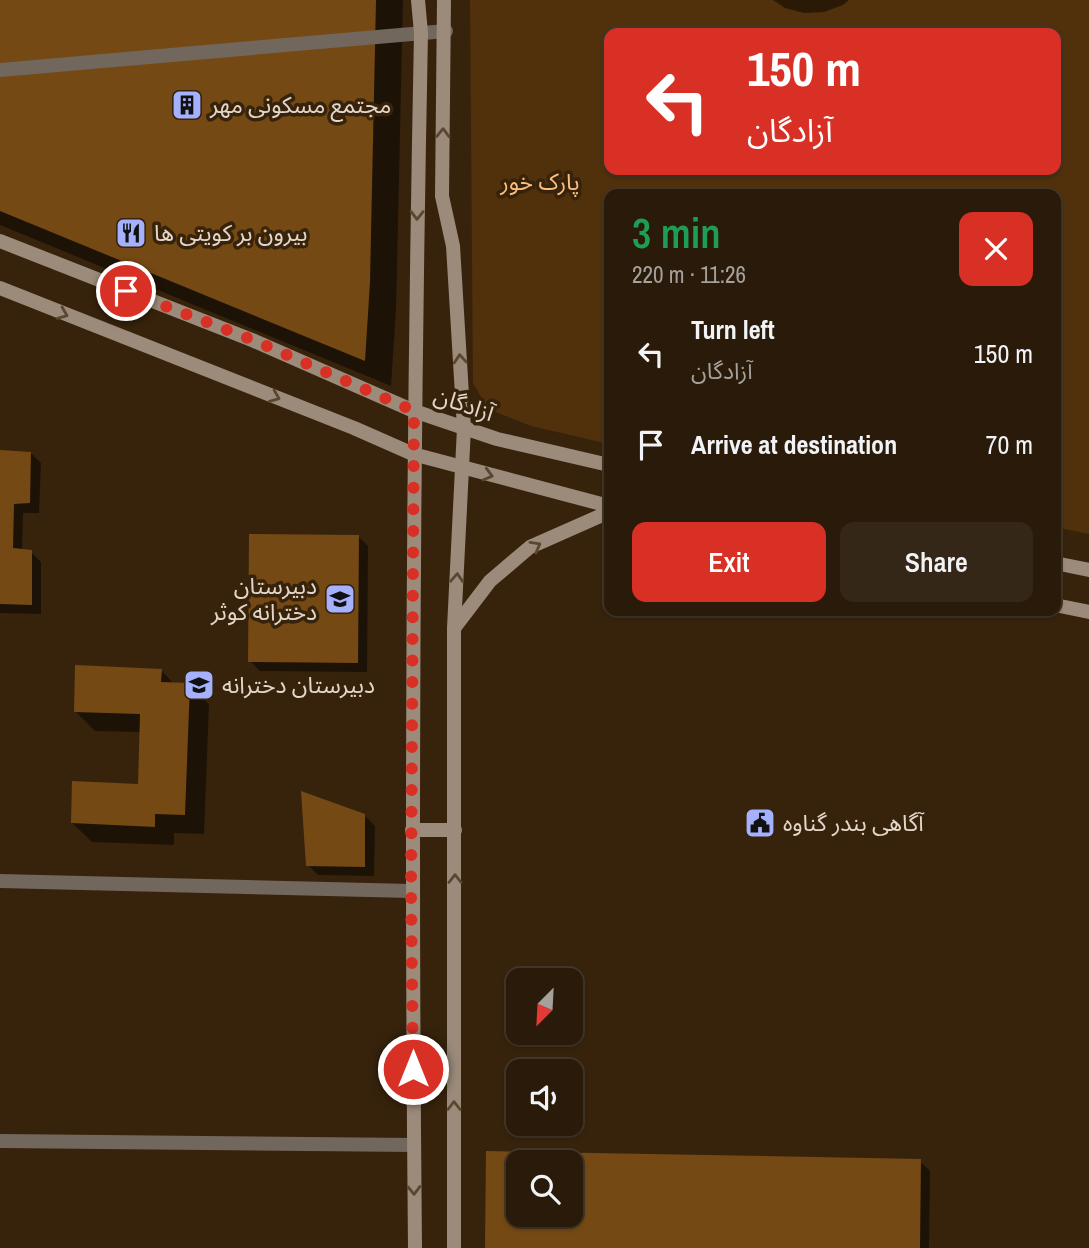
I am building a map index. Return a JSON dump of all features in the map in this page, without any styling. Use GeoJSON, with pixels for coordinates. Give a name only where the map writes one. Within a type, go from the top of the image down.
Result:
{"type":"FeatureCollection","features":[{"type":"Feature","properties":{"kind":"main road"},"geometry":{"type":"LineString","coordinates":[[415,1248],[411,891],[414,411],[421,33],[418,0]]}},
{"type":"Feature","properties":{"kind":"main road"},"geometry":{"type":"LineString","coordinates":[[444,0],[446,31],[442,196],[453,246],[464,428],[454,628],[454,1248]]}},
{"type":"Feature","properties":{"kind":"main road","name":"آزادگان"},"geometry":{"type":"LineString","coordinates":[[0,241],[253,340],[414,411],[497,439],[604,464]]}},
{"type":"Feature","properties":{"kind":"main road"},"geometry":{"type":"LineString","coordinates":[[0,288],[414,454],[604,508]]}},
{"type":"Feature","properties":{"kind":"main road"},"geometry":{"type":"LineString","coordinates":[[454,628],[490,582],[530,547],[604,511]]}},
{"type":"Feature","properties":{"kind":"main road"},"geometry":{"type":"LineString","coordinates":[[1061,564],[1089,570]]}},
{"type":"Feature","properties":{"kind":"main road"},"geometry":{"type":"LineString","coordinates":[[1061,606],[1089,612]]}},
{"type":"Feature","properties":{"kind":"main road"},"geometry":{"type":"LineString","coordinates":[[412,830],[455,830]]}},
{"type":"Feature","properties":{"kind":"street"},"geometry":{"type":"LineString","coordinates":[[0,70],[446,31]]}},
{"type":"Feature","properties":{"kind":"street"},"geometry":{"type":"LineString","coordinates":[[0,881],[411,891]]}},
{"type":"Feature","properties":{"kind":"street"},"geometry":{"type":"LineString","coordinates":[[0,1142],[414,1145]]}},
{"type":"Feature","properties":{"kind":"green space","name":"پارک خور"},"geometry":{"type":"Polygon","coordinates":[[[470,0],[1089,0],[1089,534],[1061,528],[1061,189],[604,189],[604,443],[531,426],[488,409],[473,383],[470,0]]]}},
{"type":"Feature","properties":{"kind":"building","name":"مجتمع مسکونی مهر"},"geometry":{"type":"Polygon","coordinates":[[[0,0],[376,0],[370,282],[365,361],[0,211],[0,0]]]}},
{"type":"Feature","properties":{"kind":"building"},"geometry":{"type":"Polygon","coordinates":[[[0,450],[31,452],[30,503],[14,504],[13,548],[32,550],[32,605],[0,604],[0,450]]]}},
{"type":"Feature","properties":{"kind":"building"},"geometry":{"type":"Polygon","coordinates":[[[249,534],[359,535],[358,663],[248,662],[249,534]]]}},
{"type":"Feature","properties":{"kind":"building"},"geometry":{"type":"Polygon","coordinates":[[[75,665],[162,669],[161,682],[190,683],[185,815],[155,814],[155,827],[71,823],[72,781],[138,784],[140,714],[74,712],[75,665]]]}},
{"type":"Feature","properties":{"kind":"building"},"geometry":{"type":"Polygon","coordinates":[[[301,791],[365,814],[365,867],[306,866],[301,791]]]}},
{"type":"Feature","properties":{"kind":"building"},"geometry":{"type":"Polygon","coordinates":[[[486,1151],[506,1151],[506,1227],[583,1227],[583,1153],[921,1159],[920,1248],[485,1248],[486,1151]]]}},
{"type":"Feature","properties":{"kind":"place","name":"مجتمع مسکونی مهر"},"geometry":{"type":"Point","coordinates":[187,105]}},
{"type":"Feature","properties":{"kind":"place","name":"بیرون بر کویتی ها"},"geometry":{"type":"Point","coordinates":[131,233]}},
{"type":"Feature","properties":{"kind":"place","name":"دبیرستان دخترانه کوثر"},"geometry":{"type":"Point","coordinates":[340,599]}},
{"type":"Feature","properties":{"kind":"place","name":"دبیرستان دخترانه"},"geometry":{"type":"Point","coordinates":[199,685]}},
{"type":"Feature","properties":{"kind":"place","name":"آگاهی بندر گناوه"},"geometry":{"type":"Point","coordinates":[760,823]}},
{"type":"Feature","properties":{"kind":"route"},"geometry":{"type":"LineString","coordinates":[[126,291],[253,340],[414,411],[411,891],[413,1069]]}}]}
